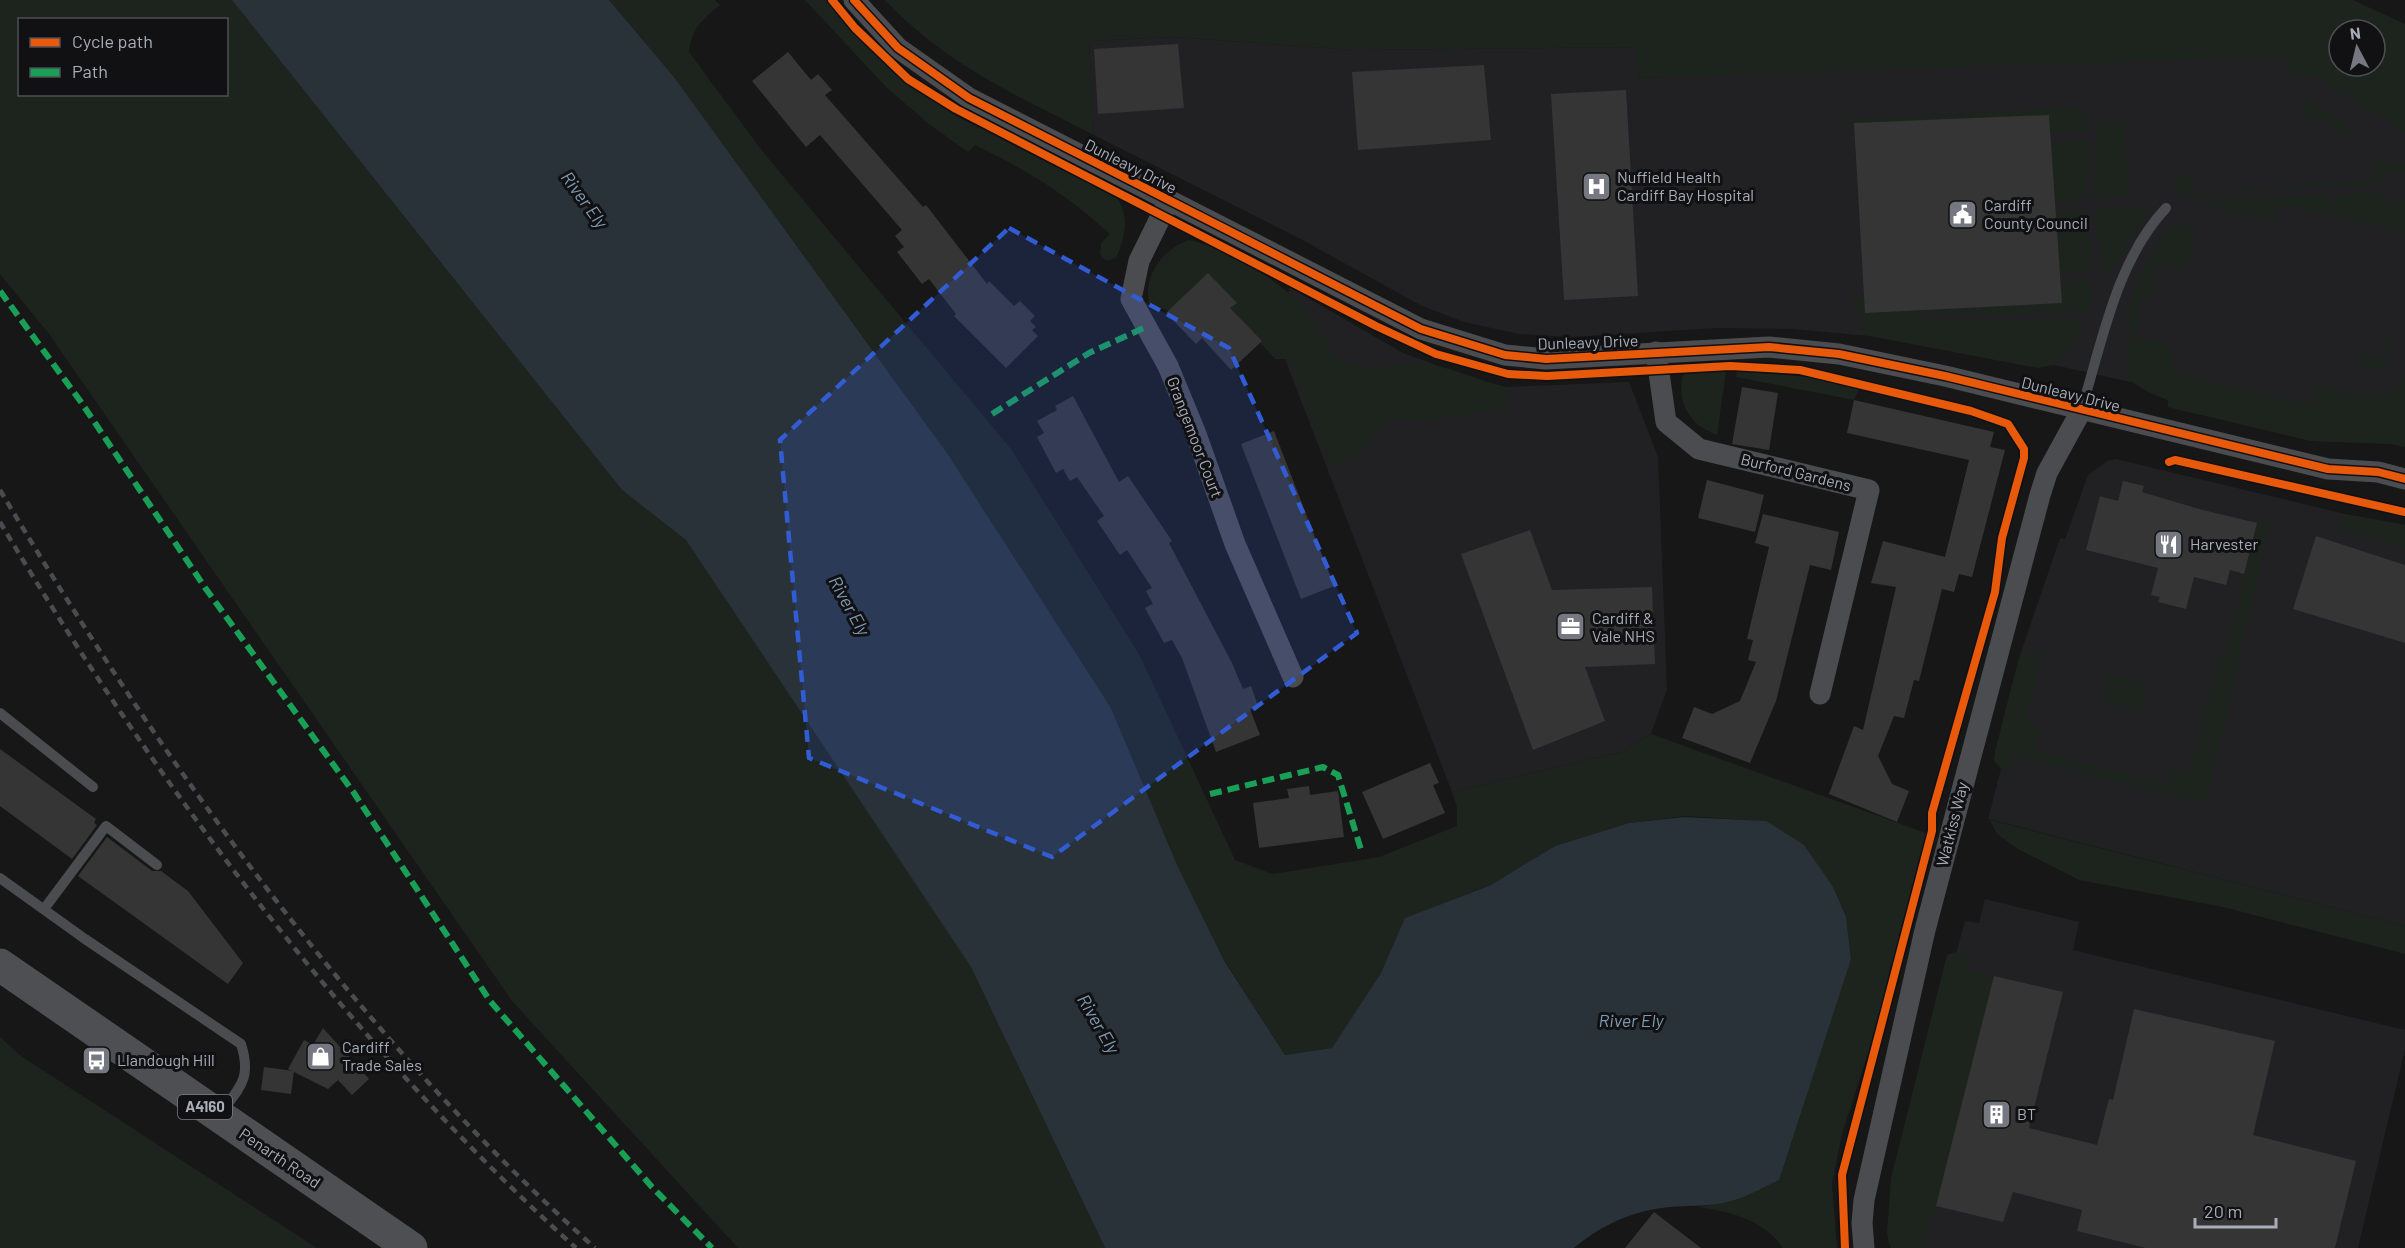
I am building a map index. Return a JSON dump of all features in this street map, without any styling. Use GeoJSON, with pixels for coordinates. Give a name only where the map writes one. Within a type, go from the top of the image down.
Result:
{"type":"FeatureCollection","features":[{"type":"Feature","properties":{"kind":"main road","name":"Penarth Road"},"geometry":{"type":"LineString","coordinates":[[4,975],[219,1116],[411,1248]]}},
{"type":"Feature","properties":{"kind":"street","name":"Dunleavy Drive"},"geometry":{"type":"LineString","coordinates":[[854,0],[898,48],[969,98],[1421,329],[1495,352],[1546,359],[1769,347],[1839,354],[1945,376],[2081,411],[2328,469],[2378,472],[2405,479]]}},
{"type":"Feature","properties":{"kind":"street","name":"Grangemoor Court"},"geometry":{"type":"LineString","coordinates":[[1169,200],[1139,261],[1131,299],[1168,366],[1192,422],[1235,544],[1293,677]]}},
{"type":"Feature","properties":{"kind":"street","name":"Burford Gardens"},"geometry":{"type":"LineString","coordinates":[[1656,352],[1666,422],[1699,449],[1869,490],[1820,694]]}},
{"type":"Feature","properties":{"kind":"street","name":"Watkiss Way"},"geometry":{"type":"LineString","coordinates":[[1864,1248],[1862,1223],[1864,1200],[1956,808],[2040,495],[2047,473],[2081,411]]}},
{"type":"Feature","properties":{"kind":"lane"},"geometry":{"type":"LineString","coordinates":[[2081,411],[2117,292],[2152,223],[2166,208]]}},
{"type":"Feature","properties":{"kind":"lane"},"geometry":{"type":"LineString","coordinates":[[0,713],[93,787]]}},
{"type":"Feature","properties":{"kind":"lane"},"geometry":{"type":"LineString","coordinates":[[44,909],[106,826],[157,865]]}},
{"type":"Feature","properties":{"kind":"lane"},"geometry":{"type":"LineString","coordinates":[[0,878],[241,1044],[248,1066],[241,1086],[219,1116]]}},
{"type":"Feature","properties":{"kind":"highlighted area"},"geometry":{"type":"Polygon","coordinates":[[[1009,228],[1229,348],[1357,633],[1052,857],[809,758],[780,440],[1009,228]]]}},
{"type":"Feature","properties":{"kind":"shaded area"},"geometry":{"type":"Polygon","coordinates":[[[0,0],[232,0],[622,490],[686,540],[971,967],[1105,1248],[738,1248],[512,1001],[49,334],[0,274],[0,0]]]}},
{"type":"Feature","properties":{"kind":"shaded area"},"geometry":{"type":"Polygon","coordinates":[[[609,0],[715,0],[720,5],[695,31],[689,52],[763,152],[1011,449],[1140,656],[1235,860],[1273,874],[1379,857],[1457,826],[1457,807],[1452,792],[1621,752],[1651,734],[1937,837],[1842,1134],[1832,1184],[1837,1248],[1783,1248],[1766,1230],[1745,1218],[1698,1207],[1737,1200],[1851,959],[1846,915],[1833,887],[1766,821],[1685,816],[1629,823],[1555,846],[1489,886],[1406,918],[1381,973],[1332,1048],[1285,1055],[1225,961],[1178,867],[1111,708],[947,453],[674,77],[609,0]]]}},
{"type":"Feature","properties":{"kind":"shaded area"},"geometry":{"type":"Polygon","coordinates":[[[805,0],[826,0],[878,58],[906,84],[958,117],[1117,198],[1124,212],[1125,228],[1116,258],[1106,261],[1100,254],[1101,243],[1110,234],[1062,195],[1013,164],[975,145],[968,152],[929,124],[887,88],[805,0]]]}},
{"type":"Feature","properties":{"kind":"shaded area"},"geometry":{"type":"Polygon","coordinates":[[[885,0],[2353,0],[2405,24],[2405,132],[2316,76],[2290,76],[2287,56],[1640,78],[1634,47],[1354,50],[1173,37],[1089,41],[1094,135],[1009,92],[933,43],[885,0]]]}},
{"type":"Feature","properties":{"kind":"shaded area"},"geometry":{"type":"Polygon","coordinates":[[[1173,37],[1354,50],[1635,47],[1640,78],[2327,48],[2327,78],[2387,78],[2387,57],[2405,44],[2405,447],[2392,444],[2311,441],[2168,407],[2168,400],[2135,383],[2054,365],[2038,368],[1870,336],[1792,329],[1717,328],[1572,337],[1519,334],[1464,322],[1422,306],[1297,237],[1094,135],[1089,41],[1173,37]]]}},
{"type":"Feature","properties":{"kind":"shaded area"},"geometry":{"type":"Polygon","coordinates":[[[2303,98],[2347,125],[2350,133],[2335,138],[2332,120],[2305,121],[2303,98]]]}},
{"type":"Feature","properties":{"kind":"shaded area"},"geometry":{"type":"Polygon","coordinates":[[[2084,106],[2089,131],[2051,133],[2049,115],[1844,124],[1843,120],[2084,106]]]}},
{"type":"Feature","properties":{"kind":"shaded area"},"geometry":{"type":"Polygon","coordinates":[[[2123,121],[2129,195],[2099,199],[2093,194],[2098,144],[2095,123],[2123,121]]]}},
{"type":"Feature","properties":{"kind":"shaded area"},"geometry":{"type":"Polygon","coordinates":[[[2090,140],[2085,196],[2079,201],[2054,203],[2051,143],[2090,140]]]}},
{"type":"Feature","properties":{"kind":"shaded area"},"geometry":{"type":"Polygon","coordinates":[[[2374,160],[2405,165],[2405,173],[2387,172],[2374,183],[2182,196],[2174,187],[2180,176],[2192,172],[2194,193],[2375,179],[2374,160]]]}},
{"type":"Feature","properties":{"kind":"shaded area"},"geometry":{"type":"Polygon","coordinates":[[[2380,192],[2383,200],[2397,204],[2405,201],[2405,233],[2331,215],[2336,196],[2380,192]]]}},
{"type":"Feature","properties":{"kind":"shaded area"},"geometry":{"type":"Polygon","coordinates":[[[2332,195],[2327,214],[2278,205],[2273,221],[2193,202],[2332,195]]]}},
{"type":"Feature","properties":{"kind":"shaded area"},"geometry":{"type":"Polygon","coordinates":[[[2150,205],[2106,281],[2093,215],[2100,209],[2150,205]]]}},
{"type":"Feature","properties":{"kind":"shaded area"},"geometry":{"type":"Polygon","coordinates":[[[2080,209],[2087,215],[2094,269],[2059,272],[2055,212],[2080,209]]]}},
{"type":"Feature","properties":{"kind":"shaded area"},"geometry":{"type":"Polygon","coordinates":[[[2176,225],[2184,225],[2195,230],[2186,269],[2161,266],[2153,276],[2155,298],[2140,298],[2136,340],[2155,340],[2175,354],[2171,372],[2311,405],[2316,384],[2352,393],[2376,395],[2397,386],[2405,377],[2405,447],[2392,444],[2311,441],[2168,407],[2168,400],[2152,394],[2133,381],[2128,374],[2127,355],[2133,327],[2124,325],[2150,255],[2158,242],[2176,225]]]}},
{"type":"Feature","properties":{"kind":"shaded area"},"geometry":{"type":"Polygon","coordinates":[[[1189,240],[1238,259],[1285,290],[1309,313],[1328,346],[1344,361],[1366,366],[1424,364],[1444,367],[1505,387],[1509,407],[1435,420],[1387,419],[1359,457],[1331,466],[1288,359],[1275,359],[1229,308],[1169,311],[1149,304],[1149,283],[1157,264],[1171,250],[1189,240]]]}},
{"type":"Feature","properties":{"kind":"shaded area"},"geometry":{"type":"Polygon","coordinates":[[[2090,279],[2092,303],[2086,310],[2056,313],[1931,314],[1930,310],[2061,303],[2060,282],[2090,279]]]}},
{"type":"Feature","properties":{"kind":"shaded area"},"geometry":{"type":"Polygon","coordinates":[[[1289,287],[1403,353],[1505,387],[1629,382],[1658,457],[1667,689],[1651,734],[1621,752],[1452,792],[1280,346],[1289,287]]]}},
{"type":"Feature","properties":{"kind":"shaded area"},"geometry":{"type":"Polygon","coordinates":[[[1851,296],[1865,298],[1866,313],[1922,311],[1925,319],[2050,321],[2085,319],[2070,352],[2058,362],[2038,368],[1870,336],[1865,332],[1859,310],[1852,310],[1851,296]]]}},
{"type":"Feature","properties":{"kind":"shaded area"},"geometry":{"type":"Polygon","coordinates":[[[2383,340],[2391,341],[2385,365],[2378,370],[2359,370],[2360,353],[2379,358],[2383,340]]]}},
{"type":"Feature","properties":{"kind":"shaded area"},"geometry":{"type":"Polygon","coordinates":[[[1726,371],[1717,435],[1700,426],[1688,413],[1682,396],[1682,377],[1686,373],[1726,371]]]}},
{"type":"Feature","properties":{"kind":"shaded area"},"geometry":{"type":"Polygon","coordinates":[[[1737,371],[1808,377],[1859,389],[1854,400],[1736,377],[1737,371]]]}},
{"type":"Feature","properties":{"kind":"shaded area"},"geometry":{"type":"Polygon","coordinates":[[[2116,459],[2345,514],[2405,525],[2405,926],[1988,819],[2001,769],[1994,761],[1995,752],[2019,658],[2060,538],[2065,539],[2088,475],[2107,461],[2116,459]]]}},
{"type":"Feature","properties":{"kind":"shaded area"},"geometry":{"type":"Polygon","coordinates":[[[2345,514],[2405,525],[2405,547],[2341,530],[2338,519],[2345,514]]]}},
{"type":"Feature","properties":{"kind":"shaded area"},"geometry":{"type":"Polygon","coordinates":[[[2257,523],[2270,525],[2206,804],[2013,756],[2009,775],[1994,761],[2019,658],[2032,650],[2043,653],[2025,723],[2041,728],[2035,750],[2166,784],[2171,767],[2190,772],[2220,654],[2226,652],[2257,523]]]}},
{"type":"Feature","properties":{"kind":"shaded area"},"geometry":{"type":"Polygon","coordinates":[[[2108,674],[2147,682],[2139,711],[2102,702],[2108,674]]]}},
{"type":"Feature","properties":{"kind":"shaded area"},"geometry":{"type":"Polygon","coordinates":[[[1990,820],[2405,926],[2405,954],[2223,907],[2079,880],[2018,849],[1997,834],[1990,820]]]}},
{"type":"Feature","properties":{"kind":"shaded area"},"geometry":{"type":"Polygon","coordinates":[[[1985,899],[2079,922],[2073,950],[2405,1030],[2405,1049],[2358,1248],[1891,1248],[1888,1240],[1891,1190],[1965,921],[1979,923],[1985,899]]]}},
{"type":"Feature","properties":{"kind":"shaded area"},"geometry":{"type":"Polygon","coordinates":[[[1955,952],[1968,955],[1965,970],[1994,976],[1936,1206],[1926,1227],[1928,1248],[1891,1248],[1887,1233],[1891,1178],[1947,955],[1955,952]]]}},
{"type":"Feature","properties":{"kind":"shaded area"},"geometry":{"type":"Polygon","coordinates":[[[0,1037],[21,1056],[317,1248],[0,1248],[0,1037]]]}},
{"type":"Feature","properties":{"kind":"water","name":"River Ely"},"geometry":{"type":"Polygon","coordinates":[[[232,0],[609,0],[674,77],[947,453],[1111,708],[1178,867],[1225,962],[1285,1055],[1332,1048],[1381,973],[1405,918],[1489,886],[1555,846],[1629,823],[1684,817],[1766,821],[1804,845],[1833,887],[1846,916],[1851,959],[1779,1180],[1730,1202],[1670,1207],[1631,1215],[1595,1232],[1574,1248],[1105,1248],[971,967],[686,540],[622,490],[232,0]]]}},
{"type":"Feature","properties":{"kind":"building"},"geometry":{"type":"Polygon","coordinates":[[[1178,44],[1184,108],[1098,114],[1094,49],[1178,44]]]}},
{"type":"Feature","properties":{"kind":"building"},"geometry":{"type":"Polygon","coordinates":[[[788,52],[811,80],[818,74],[832,90],[825,95],[923,207],[926,205],[987,284],[989,281],[1014,306],[1020,301],[1035,316],[1030,321],[1036,327],[1032,330],[1038,336],[1006,368],[954,316],[956,314],[929,279],[922,284],[897,252],[904,247],[895,236],[902,230],[820,135],[806,147],[752,81],[788,52]]]}},
{"type":"Feature","properties":{"kind":"building"},"geometry":{"type":"Polygon","coordinates":[[[1484,65],[1491,140],[1358,150],[1352,72],[1484,65]]]}},
{"type":"Feature","properties":{"kind":"building","name":"Nuffield Health Cardiff Bay Hospital"},"geometry":{"type":"Polygon","coordinates":[[[1626,90],[1638,296],[1564,300],[1551,94],[1626,90]]]}},
{"type":"Feature","properties":{"kind":"building","name":"Cardiff County Council"},"geometry":{"type":"Polygon","coordinates":[[[2049,115],[2062,303],[1865,313],[1854,123],[2049,115]]]}},
{"type":"Feature","properties":{"kind":"building"},"geometry":{"type":"Polygon","coordinates":[[[1208,273],[1237,303],[1230,308],[1262,341],[1231,370],[1202,338],[1196,344],[1166,313],[1208,273]]]}},
{"type":"Feature","properties":{"kind":"building"},"geometry":{"type":"Polygon","coordinates":[[[1742,387],[1778,393],[1769,450],[1732,444],[1742,387]]]}},
{"type":"Feature","properties":{"kind":"building"},"geometry":{"type":"Polygon","coordinates":[[[1073,396],[1119,482],[1128,476],[1172,541],[1169,543],[1232,663],[1243,689],[1251,686],[1258,706],[1250,709],[1260,735],[1216,752],[1182,658],[1172,640],[1164,643],[1145,608],[1153,604],[1146,591],[1152,588],[1127,550],[1120,555],[1097,521],[1104,516],[1077,477],[1070,481],[1063,469],[1056,473],[1037,437],[1044,433],[1037,421],[1057,410],[1055,406],[1073,396]]]}},
{"type":"Feature","properties":{"kind":"building"},"geometry":{"type":"Polygon","coordinates":[[[1854,400],[1994,432],[1990,447],[2005,450],[1972,577],[1959,574],[1954,592],[1942,589],[1919,681],[1914,680],[1904,718],[1894,716],[1878,756],[1892,784],[1909,791],[1897,822],[1829,794],[1854,726],[1863,730],[1896,587],[1871,583],[1883,541],[1945,557],[1969,460],[1847,433],[1854,400]]]}},
{"type":"Feature","properties":{"kind":"building"},"geometry":{"type":"Polygon","coordinates":[[[1274,431],[1334,586],[1301,599],[1241,444],[1274,431]]]}},
{"type":"Feature","properties":{"kind":"building"},"geometry":{"type":"Polygon","coordinates":[[[1707,480],[1764,495],[1755,532],[1698,518],[1707,480]]]}},
{"type":"Feature","properties":{"kind":"building","name":"Harvester"},"geometry":{"type":"Polygon","coordinates":[[[2123,481],[2144,486],[2142,492],[2257,523],[2244,574],[2230,570],[2226,585],[2194,577],[2186,609],[2158,602],[2160,597],[2151,595],[2158,568],[2086,550],[2100,496],[2118,501],[2123,481]]]}},
{"type":"Feature","properties":{"kind":"building"},"geometry":{"type":"Polygon","coordinates":[[[1763,514],[1839,532],[1831,570],[1810,565],[1776,701],[1750,763],[1682,738],[1694,707],[1712,714],[1740,701],[1756,662],[1748,660],[1753,640],[1747,639],[1769,547],[1755,543],[1763,514]]]}},
{"type":"Feature","properties":{"kind":"building","name":"Cardiff & Vale NHS"},"geometry":{"type":"Polygon","coordinates":[[[1530,530],[1552,590],[1652,587],[1655,664],[1585,667],[1605,721],[1533,750],[1461,554],[1530,530]]]}},
{"type":"Feature","properties":{"kind":"building"},"geometry":{"type":"Polygon","coordinates":[[[2316,536],[2405,565],[2405,643],[2293,609],[2316,536]]]}},
{"type":"Feature","properties":{"kind":"building"},"geometry":{"type":"Polygon","coordinates":[[[0,749],[96,819],[94,823],[97,825],[72,859],[0,806],[0,749]]]}},
{"type":"Feature","properties":{"kind":"building"},"geometry":{"type":"Polygon","coordinates":[[[1430,763],[1439,783],[1433,785],[1445,813],[1383,839],[1362,792],[1430,763]]]}},
{"type":"Feature","properties":{"kind":"building"},"geometry":{"type":"Polygon","coordinates":[[[1309,786],[1310,795],[1338,791],[1344,837],[1259,848],[1253,803],[1289,798],[1287,789],[1309,786]]]}},
{"type":"Feature","properties":{"kind":"building"},"geometry":{"type":"Polygon","coordinates":[[[107,837],[152,871],[161,871],[188,891],[243,963],[228,984],[78,876],[107,837]]]}},
{"type":"Feature","properties":{"kind":"building","name":"BT"},"geometry":{"type":"Polygon","coordinates":[[[1994,976],[2063,992],[2029,1128],[2097,1145],[2109,1099],[2113,1100],[2134,1009],[2275,1041],[2253,1135],[2356,1161],[2335,1248],[2146,1248],[2077,1231],[2082,1210],[2013,1192],[2003,1222],[1936,1206],[1994,976]]]}},
{"type":"Feature","properties":{"kind":"building","name":"Cardiff Trade Sales"},"geometry":{"type":"Polygon","coordinates":[[[323,1028],[369,1079],[352,1095],[338,1080],[328,1089],[288,1069],[304,1040],[313,1045],[323,1028]]]}},
{"type":"Feature","properties":{"kind":"building"},"geometry":{"type":"Polygon","coordinates":[[[264,1067],[294,1071],[291,1094],[261,1090],[264,1067]]]}},
{"type":"Feature","properties":{"kind":"building"},"geometry":{"type":"Polygon","coordinates":[[[1654,1212],[1701,1248],[1625,1248],[1654,1212]]]}},
{"type":"Feature","properties":{"kind":"railway"},"geometry":{"type":"LineString","coordinates":[[0,490],[128,694],[197,794],[269,892],[345,987],[425,1078],[508,1166],[595,1248]]}},
{"type":"Feature","properties":{"kind":"railway"},"geometry":{"type":"LineString","coordinates":[[0,522],[123,716],[261,906],[335,998],[413,1086],[493,1169],[576,1248]]}},
{"type":"Feature","properties":{"kind":"marked path"},"geometry":{"type":"LineString","coordinates":[[0,291],[81,402],[206,589],[354,793],[490,1001],[652,1187],[712,1248]]}},
{"type":"Feature","properties":{"kind":"marked path"},"geometry":{"type":"LineString","coordinates":[[992,414],[1089,353],[1146,327]]}},
{"type":"Feature","properties":{"kind":"marked path"},"geometry":{"type":"LineString","coordinates":[[1210,794],[1323,767],[1338,775],[1362,853]]}},
{"type":"Feature","properties":{"kind":"cycle path"},"geometry":{"type":"LineString","coordinates":[[832,0],[855,28],[908,79],[956,109],[1376,326],[1436,354],[1508,374],[1547,376],[1730,366],[1800,370],[1971,411],[2008,424],[2024,449],[2024,458],[2002,538],[1995,592],[1932,813],[1932,831],[1842,1175],[1845,1248]]}},
{"type":"Feature","properties":{"kind":"cycle path"},"geometry":{"type":"LineString","coordinates":[[854,0],[898,48],[969,98],[1421,329],[1505,355],[1546,359],[1769,347],[1839,354],[1945,376],[2328,469],[2378,472],[2405,479]]}},
{"type":"Feature","properties":{"kind":"cycle path"},"geometry":{"type":"LineString","coordinates":[[2169,462],[2175,460],[2405,512]]}},
{"type":"Feature","properties":{"kind":"place","name":"Nuffield Health Cardiff Bay Hospital"},"geometry":{"type":"Point","coordinates":[1596,186]}},
{"type":"Feature","properties":{"kind":"place","name":"Cardiff County Council"},"geometry":{"type":"Point","coordinates":[1963,214]}},
{"type":"Feature","properties":{"kind":"place","name":"Harvester"},"geometry":{"type":"Point","coordinates":[2169,544]}},
{"type":"Feature","properties":{"kind":"place","name":"Cardiff & Vale NHS"},"geometry":{"type":"Point","coordinates":[1571,627]}},
{"type":"Feature","properties":{"kind":"place","name":"Cardiff Trade Sales"},"geometry":{"type":"Point","coordinates":[321,1056]}},
{"type":"Feature","properties":{"kind":"place","name":"Llandough Hill"},"geometry":{"type":"Point","coordinates":[96,1060]}},
{"type":"Feature","properties":{"kind":"place","name":"BT"},"geometry":{"type":"Point","coordinates":[1996,1114]}}]}
